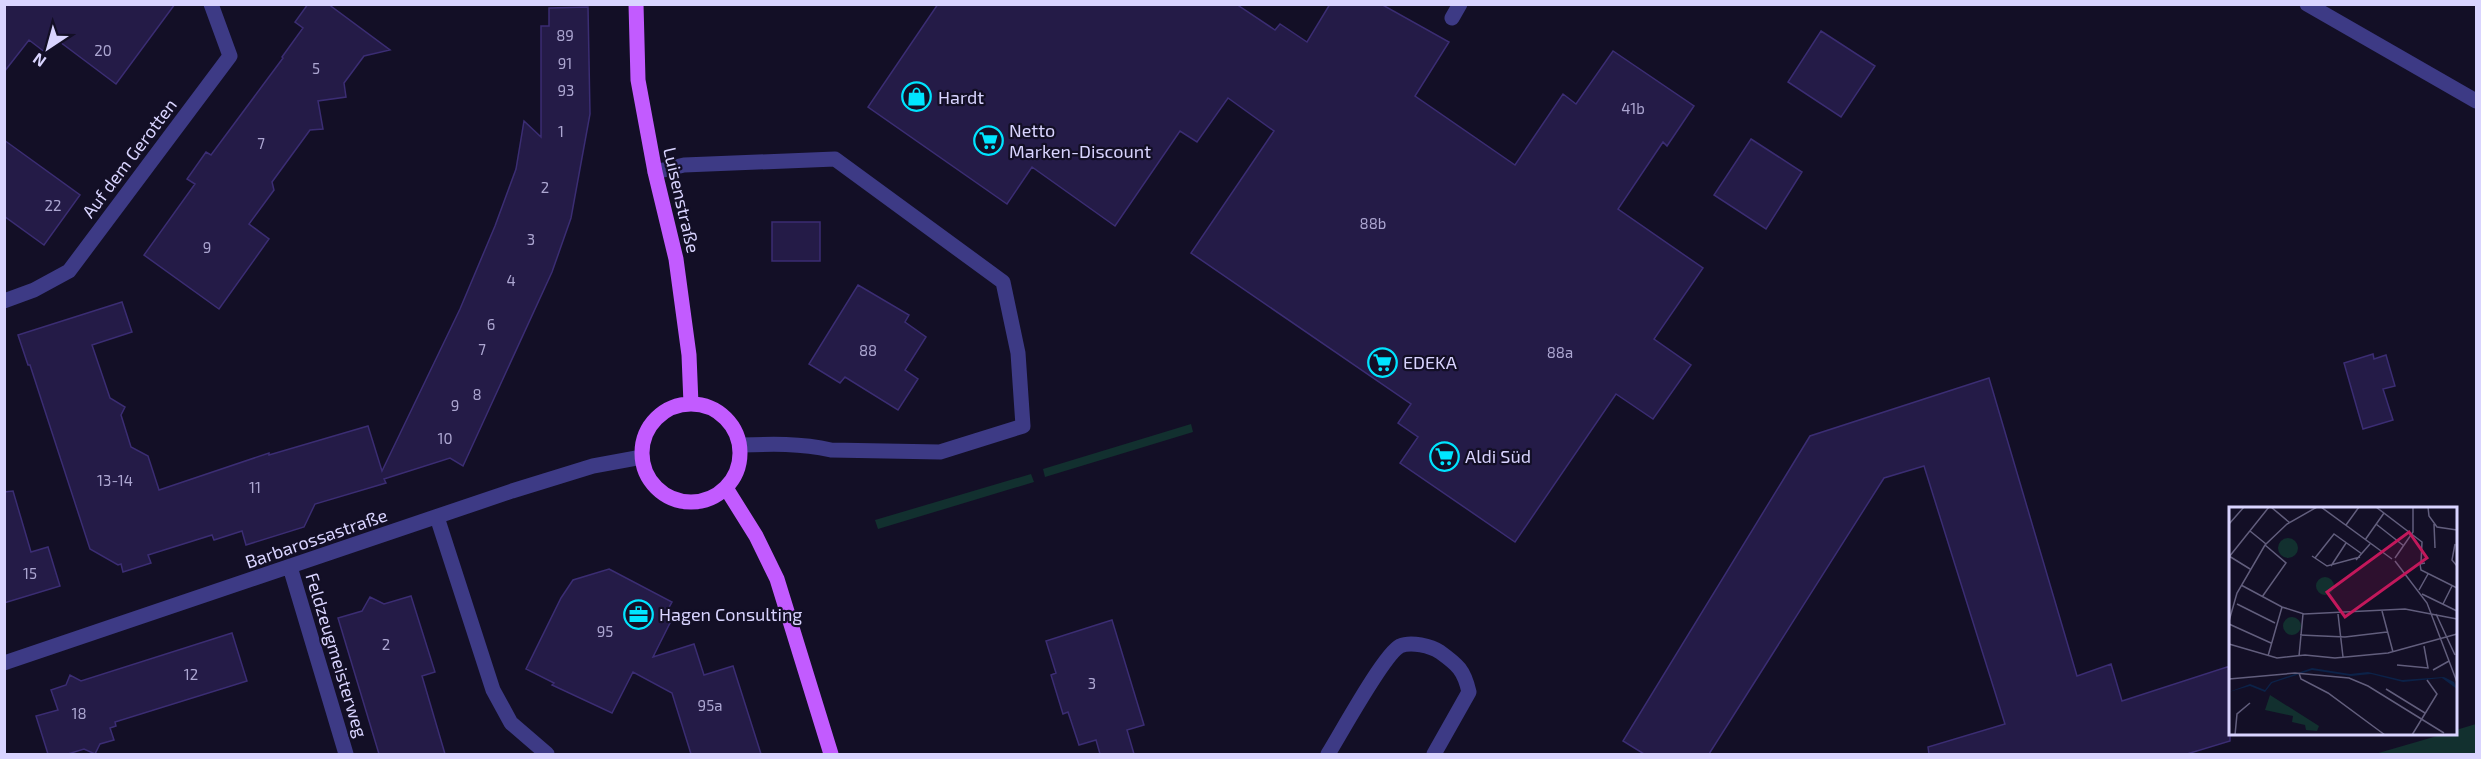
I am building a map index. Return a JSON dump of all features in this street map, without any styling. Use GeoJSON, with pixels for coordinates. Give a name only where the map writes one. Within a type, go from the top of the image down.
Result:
{"type":"FeatureCollection","features":[{"type":"Feature","properties":{"kind":"main road","name":"Luisenstraße"},"geometry":{"type":"LineString","coordinates":[[636,4],[638,80],[655,172],[676,259],[689,355],[691,404]]}},
{"type":"Feature","properties":{"kind":"main road"},"geometry":{"type":"LineString","coordinates":[[691,404],[705,406],[718,412],[736,432],[740,445],[740,460],[735,475],[726,488],[713,497],[698,501],[682,501],[667,496],[655,486],[646,472],[642,457],[643,441],[650,426],[661,414],[675,406],[691,404]]}},
{"type":"Feature","properties":{"kind":"main road"},"geometry":{"type":"LineString","coordinates":[[726,488],[756,536],[777,579],[831,754]]}},
{"type":"Feature","properties":{"kind":"street","name":"Auf dem Gerotten"},"geometry":{"type":"LineString","coordinates":[[4,301],[34,290],[69,271],[230,56],[211,4]]}},
{"type":"Feature","properties":{"kind":"street"},"geometry":{"type":"LineString","coordinates":[[1452,18],[1460,4]]}},
{"type":"Feature","properties":{"kind":"street"},"geometry":{"type":"LineString","coordinates":[[2307,4],[2476,101]]}},
{"type":"Feature","properties":{"kind":"street"},"geometry":{"type":"LineString","coordinates":[[655,172],[684,165],[835,159],[1003,282],[1018,353],[1023,426],[940,452],[831,450],[813,446],[779,444],[740,445]]}},
{"type":"Feature","properties":{"kind":"street","name":"Barbarossastraße"},"geometry":{"type":"LineString","coordinates":[[4,663],[593,466],[642,457]]}},
{"type":"Feature","properties":{"kind":"street"},"geometry":{"type":"LineString","coordinates":[[437,518],[493,690],[511,723],[547,754]]}},
{"type":"Feature","properties":{"kind":"street","name":"Feldzeugmeisterweg"},"geometry":{"type":"LineString","coordinates":[[290,567],[346,754]]}},
{"type":"Feature","properties":{"kind":"street"},"geometry":{"type":"LineString","coordinates":[[1328,754],[1384,663],[1399,646],[1413,644],[1436,650],[1454,662],[1465,674],[1469,692],[1434,754]]}},
{"type":"Feature","properties":{"kind":"green space"},"geometry":{"type":"Polygon","coordinates":[[[1191,424],[1193,432],[1045,477],[1043,469],[1191,424]]]}},
{"type":"Feature","properties":{"kind":"green space"},"geometry":{"type":"Polygon","coordinates":[[[1031,474],[1034,482],[878,529],[875,520],[1031,474]]]}},
{"type":"Feature","properties":{"kind":"green space"},"geometry":{"type":"Polygon","coordinates":[[[2476,724],[2476,754],[2375,754],[2441,735],[2457,735],[2457,730],[2476,724]]]}},
{"type":"Feature","properties":{"kind":"building"},"geometry":{"type":"Polygon","coordinates":[[[4,4],[175,4],[116,84],[56,39],[46,53],[29,40],[4,72],[4,4]]]}},
{"type":"Feature","properties":{"kind":"building"},"geometry":{"type":"Polygon","coordinates":[[[308,4],[328,4],[390,50],[364,56],[344,83],[346,97],[318,101],[323,129],[310,130],[272,182],[274,190],[249,224],[269,239],[219,309],[144,255],[195,184],[187,179],[206,152],[211,155],[303,28],[295,22],[308,4]]]}},
{"type":"Feature","properties":{"kind":"building"},"geometry":{"type":"Polygon","coordinates":[[[938,4],[1236,4],[1275,30],[1280,24],[1307,42],[1330,4],[1381,4],[1449,42],[1415,96],[1515,165],[1563,94],[1576,104],[1613,51],[1694,106],[1667,146],[1663,142],[1618,209],[1703,268],[1654,339],[1691,365],[1653,419],[1616,394],[1515,542],[1400,463],[1418,437],[1398,423],[1411,404],[1191,253],[1274,131],[1228,98],[1197,142],[1180,131],[1115,226],[1032,167],[1007,204],[868,107],[938,4]]]}},
{"type":"Feature","properties":{"kind":"building"},"geometry":{"type":"Polygon","coordinates":[[[588,7],[590,114],[571,218],[552,272],[463,466],[450,458],[384,479],[386,483],[315,504],[304,527],[246,545],[242,531],[214,540],[212,535],[148,555],[151,563],[123,572],[121,564],[118,565],[90,549],[30,365],[28,365],[18,335],[122,302],[132,332],[92,345],[110,398],[125,407],[121,415],[131,447],[148,456],[159,490],[269,453],[269,455],[368,426],[382,471],[460,309],[495,226],[516,169],[524,121],[541,137],[541,26],[549,26],[549,8],[588,7]]]}},
{"type":"Feature","properties":{"kind":"building"},"geometry":{"type":"Polygon","coordinates":[[[1821,31],[1875,66],[1841,117],[1788,82],[1821,31]]]}},
{"type":"Feature","properties":{"kind":"building"},"geometry":{"type":"Polygon","coordinates":[[[1751,139],[1802,172],[1766,229],[1714,195],[1751,139]]]}},
{"type":"Feature","properties":{"kind":"building"},"geometry":{"type":"Polygon","coordinates":[[[4,140],[80,195],[44,245],[4,216],[4,140]]]}},
{"type":"Feature","properties":{"kind":"building"},"geometry":{"type":"Polygon","coordinates":[[[772,222],[820,222],[820,261],[772,261],[772,222]]]}},
{"type":"Feature","properties":{"kind":"building"},"geometry":{"type":"Polygon","coordinates":[[[858,285],[909,315],[905,322],[926,337],[905,370],[918,379],[898,410],[845,377],[840,383],[809,364],[858,285]]]}},
{"type":"Feature","properties":{"kind":"building"},"geometry":{"type":"Polygon","coordinates":[[[2373,354],[2374,359],[2386,355],[2395,386],[2383,389],[2393,420],[2363,429],[2344,363],[2373,354]]]}},
{"type":"Feature","properties":{"kind":"building"},"geometry":{"type":"Polygon","coordinates":[[[1989,378],[2077,676],[2111,664],[2122,701],[2229,666],[2230,741],[2187,754],[1929,754],[1928,747],[2005,724],[1924,466],[1884,478],[1709,754],[1644,754],[1623,741],[1810,436],[1989,378]]]}},
{"type":"Feature","properties":{"kind":"building"},"geometry":{"type":"Polygon","coordinates":[[[13,491],[31,552],[48,547],[60,586],[4,603],[4,492],[13,491]]]}},
{"type":"Feature","properties":{"kind":"building"},"geometry":{"type":"Polygon","coordinates":[[[609,569],[672,602],[667,611],[674,615],[653,657],[694,644],[704,675],[733,666],[761,754],[691,754],[672,693],[633,672],[612,713],[552,685],[554,683],[526,669],[561,598],[573,580],[609,569]]]}},
{"type":"Feature","properties":{"kind":"building"},"geometry":{"type":"Polygon","coordinates":[[[411,596],[435,672],[422,676],[445,754],[379,754],[338,618],[362,611],[370,597],[384,604],[411,596]]]}},
{"type":"Feature","properties":{"kind":"building"},"geometry":{"type":"Polygon","coordinates":[[[1112,620],[1144,725],[1127,730],[1134,754],[1100,754],[1096,740],[1079,745],[1068,712],[1063,714],[1051,675],[1056,673],[1046,641],[1112,620]]]}},
{"type":"Feature","properties":{"kind":"building"},"geometry":{"type":"Polygon","coordinates":[[[232,633],[247,681],[115,722],[116,726],[110,728],[114,740],[100,744],[95,754],[84,749],[68,754],[48,754],[36,716],[58,710],[51,690],[66,685],[70,675],[81,681],[232,633]]]}},
{"type":"Feature","properties":{"kind":"place","name":"Hardt"},"geometry":{"type":"Point","coordinates":[917,97]}},
{"type":"Feature","properties":{"kind":"place","name":"Netto Marken-Discount"},"geometry":{"type":"Point","coordinates":[988,140]}},
{"type":"Feature","properties":{"kind":"place","name":"EDEKA"},"geometry":{"type":"Point","coordinates":[1382,362]}},
{"type":"Feature","properties":{"kind":"place","name":"Aldi Süd"},"geometry":{"type":"Point","coordinates":[1444,456]}},
{"type":"Feature","properties":{"kind":"place","name":"Hagen Consulting"},"geometry":{"type":"Point","coordinates":[638,614]}}]}
